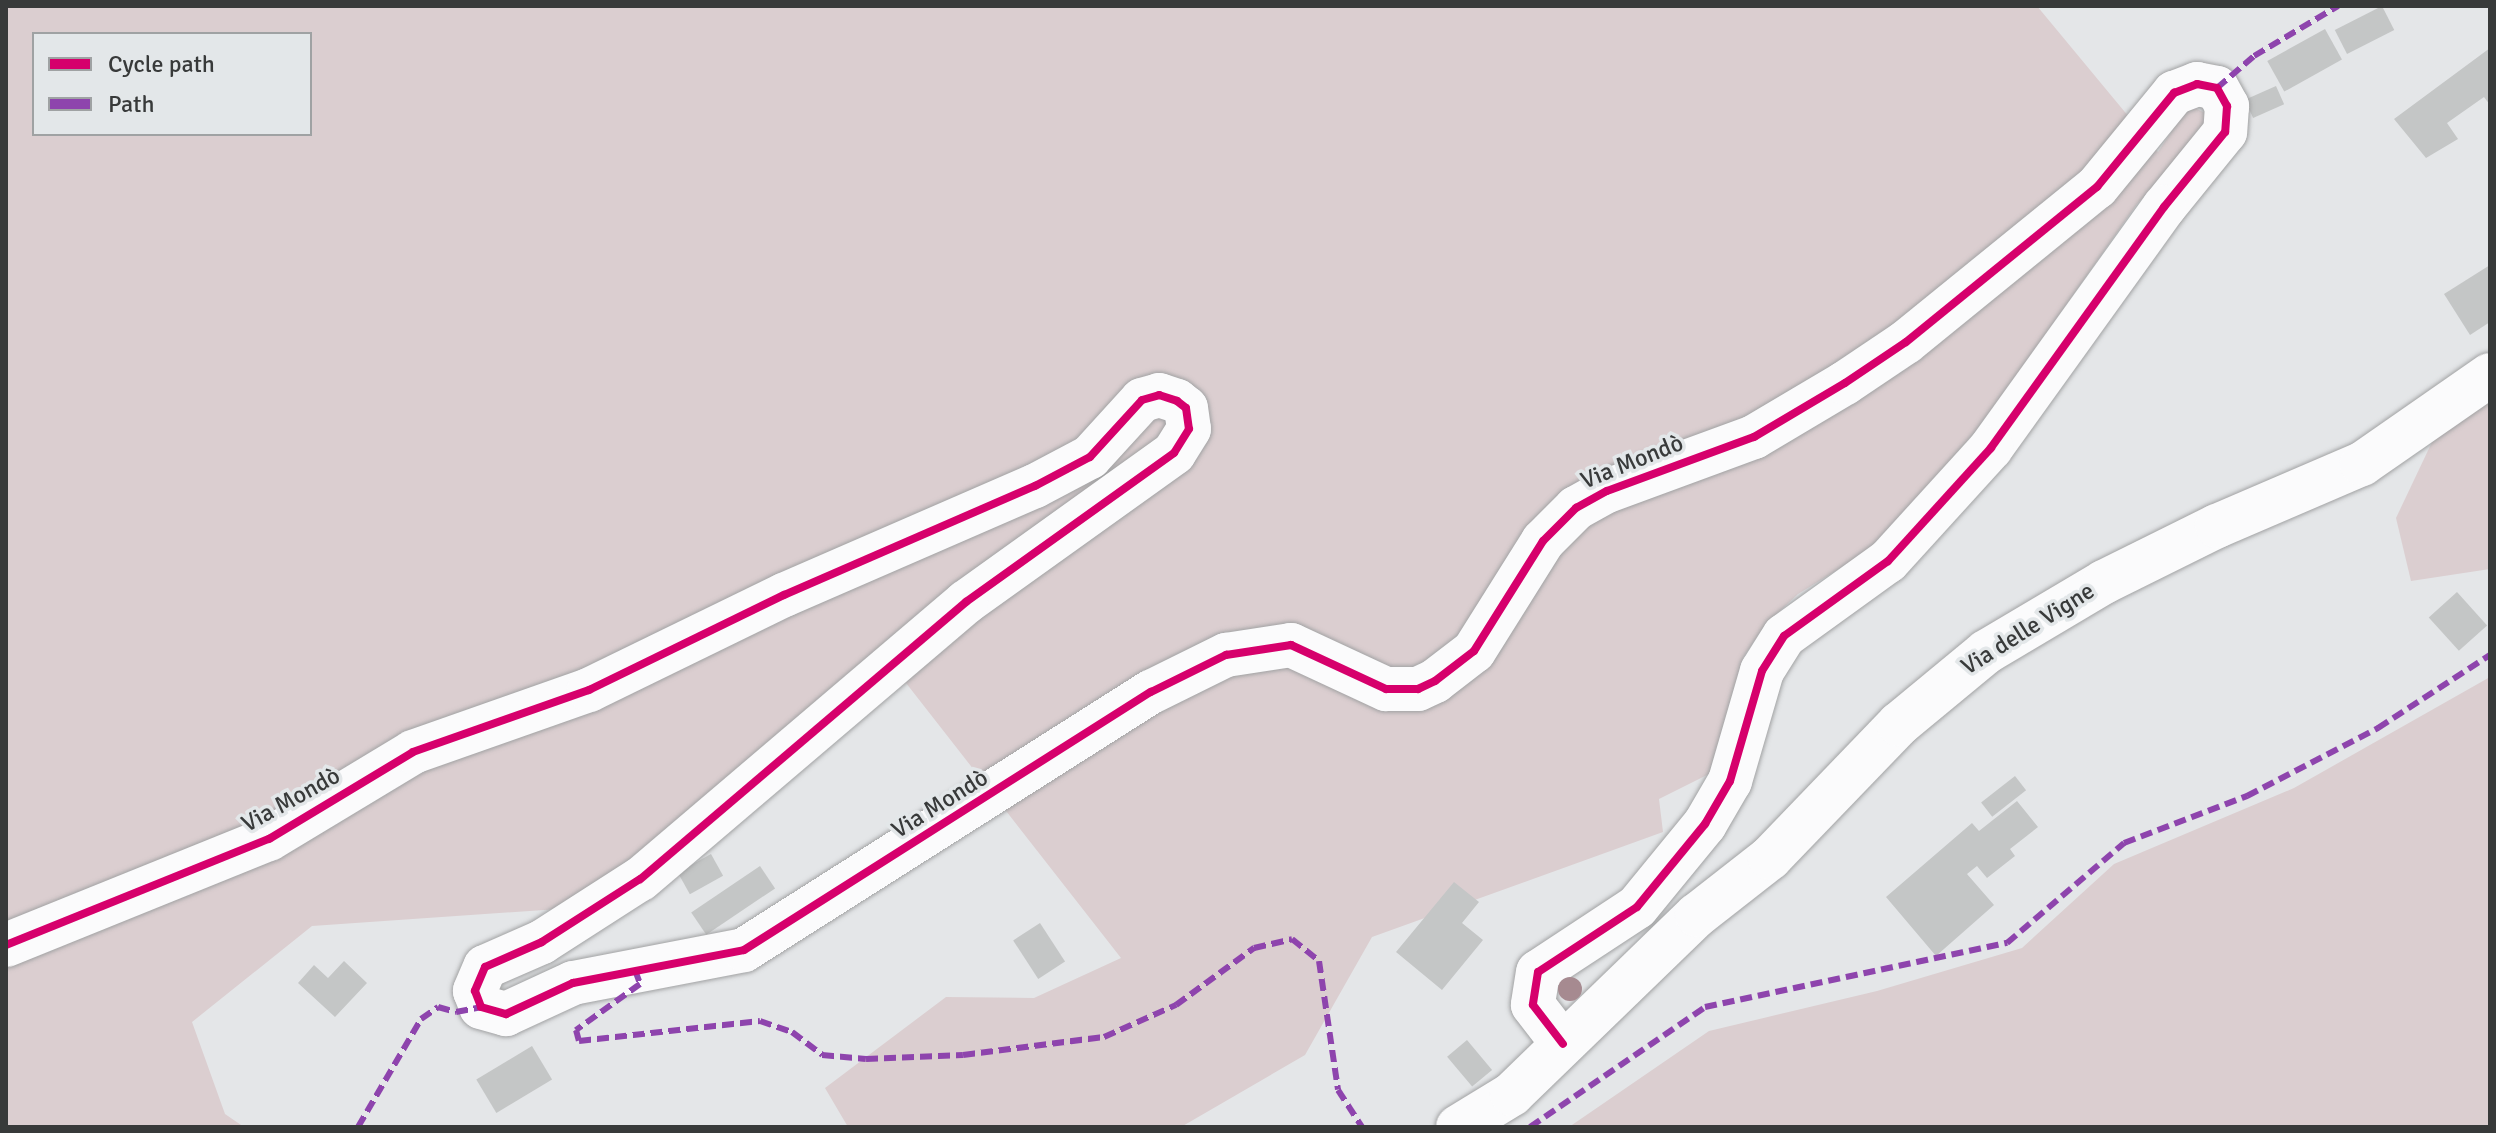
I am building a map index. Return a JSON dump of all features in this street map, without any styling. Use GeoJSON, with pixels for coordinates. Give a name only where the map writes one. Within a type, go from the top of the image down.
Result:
{"type":"FeatureCollection","features":[{"type":"Feature","properties":{"kind":"street","name":"Via Mondò"},"geometry":{"type":"LineString","coordinates":[[6,945],[269,839],[413,752],[589,690],[784,595],[1035,486],[1090,457],[1142,400],[1159,395],[1177,401],[1186,408],[1189,429],[1174,453],[966,602],[640,879],[542,942],[485,967],[475,991],[481,1007],[506,1014],[573,983],[736,953],[1151,692],[1226,655],[1291,645],[1386,689],[1418,689],[1435,681],[1474,651],[1543,541],[1576,508],[1607,491],[1754,437],[1835,390],[1906,342],[2097,187],[2174,93],[2197,84],[2217,88],[2227,106],[2225,132],[2164,207],[1991,448],[1888,561],[1795,625],[1772,654],[1730,781],[1705,824],[1637,907],[1538,972],[1533,1005],[1563,1044]]}},
{"type":"Feature","properties":{"kind":"street","name":"Via delle Vigne"},"geometry":{"type":"LineString","coordinates":[[1458,1127],[1512,1094],[1697,915],[1770,858],[1899,724],[1986,652],[2160,554],[2362,464],[2490,375]]}},
{"type":"Feature","properties":{"kind":"shaded area"},"geometry":{"type":"Polygon","coordinates":[[[6,6],[2037,6],[2158,152],[2185,111],[2195,108],[2209,115],[2186,153],[2137,204],[1986,419],[1878,545],[1798,594],[1765,625],[1743,658],[1709,774],[1659,799],[1663,832],[1372,937],[1305,1055],[1181,1127],[848,1127],[825,1088],[946,997],[1034,998],[1121,958],[906,683],[573,908],[312,926],[192,1022],[225,1114],[244,1127],[6,1127],[6,6]]]}},
{"type":"Feature","properties":{"kind":"shaded area"},"geometry":{"type":"Polygon","coordinates":[[[2490,400],[2490,569],[2411,581],[2396,518],[2433,440],[2490,400]]]}},
{"type":"Feature","properties":{"kind":"shaded area"},"geometry":{"type":"Polygon","coordinates":[[[2490,677],[2490,1127],[1569,1127],[1709,1031],[1877,991],[2022,948],[2114,864],[2294,788],[2490,677]]]}},
{"type":"Feature","properties":{"kind":"building"},"geometry":{"type":"Polygon","coordinates":[[[2382,6],[2394,30],[2347,54],[2335,30],[2382,6]]]}},
{"type":"Feature","properties":{"kind":"building"},"geometry":{"type":"Polygon","coordinates":[[[2325,29],[2342,60],[2284,92],[2267,61],[2325,29]]]}},
{"type":"Feature","properties":{"kind":"building"},"geometry":{"type":"Polygon","coordinates":[[[2490,48],[2490,105],[2484,97],[2447,123],[2458,139],[2426,158],[2394,119],[2490,48]]]}},
{"type":"Feature","properties":{"kind":"building"},"geometry":{"type":"Polygon","coordinates":[[[2276,86],[2284,104],[2253,118],[2245,100],[2276,86]]]}},
{"type":"Feature","properties":{"kind":"building"},"geometry":{"type":"Polygon","coordinates":[[[2490,265],[2490,322],[2470,335],[2444,294],[2490,265]]]}},
{"type":"Feature","properties":{"kind":"building"},"geometry":{"type":"Polygon","coordinates":[[[2457,592],[2487,625],[2459,651],[2429,617],[2457,592]]]}},
{"type":"Feature","properties":{"kind":"building"},"geometry":{"type":"Polygon","coordinates":[[[2015,776],[2026,790],[1992,817],[1981,802],[2015,776]]]}},
{"type":"Feature","properties":{"kind":"building"},"geometry":{"type":"Polygon","coordinates":[[[2017,801],[2038,827],[2010,849],[2015,856],[1987,878],[1977,866],[1967,874],[1994,905],[1936,956],[1886,897],[1972,823],[1979,831],[2017,801]]]}},
{"type":"Feature","properties":{"kind":"building"},"geometry":{"type":"Polygon","coordinates":[[[711,854],[723,876],[690,894],[678,872],[711,854]]]}},
{"type":"Feature","properties":{"kind":"building"},"geometry":{"type":"Polygon","coordinates":[[[760,866],[775,888],[706,935],[691,912],[760,866]]]}},
{"type":"Feature","properties":{"kind":"building"},"geometry":{"type":"Polygon","coordinates":[[[1454,882],[1479,902],[1462,923],[1483,940],[1442,990],[1396,952],[1454,882]]]}},
{"type":"Feature","properties":{"kind":"building"},"geometry":{"type":"Polygon","coordinates":[[[1040,923],[1065,962],[1038,979],[1013,940],[1040,923]]]}},
{"type":"Feature","properties":{"kind":"building"},"geometry":{"type":"Polygon","coordinates":[[[344,961],[367,983],[335,1017],[298,983],[314,965],[328,978],[344,961]]]}},
{"type":"Feature","properties":{"kind":"building"},"geometry":{"type":"Polygon","coordinates":[[[1467,1040],[1492,1070],[1472,1087],[1447,1057],[1467,1040]]]}},
{"type":"Feature","properties":{"kind":"building"},"geometry":{"type":"Polygon","coordinates":[[[532,1046],[552,1079],[496,1113],[476,1079],[532,1046]]]}},
{"type":"Feature","properties":{"kind":"marked path"},"geometry":{"type":"LineString","coordinates":[[2217,88],[2254,56],[2338,6]]}},
{"type":"Feature","properties":{"kind":"marked path"},"geometry":{"type":"LineString","coordinates":[[1530,1127],[1705,1007],[2007,943],[2124,843],[2247,796],[2378,728],[2490,655]]}},
{"type":"Feature","properties":{"kind":"marked path"},"geometry":{"type":"LineString","coordinates":[[635,970],[640,984],[576,1030],[579,1041],[760,1021],[792,1032],[822,1055],[866,1059],[963,1055],[1104,1037],[1176,1005],[1254,948],[1292,939],[1319,961],[1338,1090],[1362,1127]]}},
{"type":"Feature","properties":{"kind":"marked path"},"geometry":{"type":"LineString","coordinates":[[358,1127],[421,1019],[438,1007],[456,1012],[481,1007]]}},
{"type":"Feature","properties":{"kind":"cycle path"},"geometry":{"type":"LineString","coordinates":[[6,945],[269,839],[413,752],[589,690],[784,595],[1035,486],[1090,457],[1142,400],[1159,395],[1177,401],[1186,408],[1189,429],[1174,453],[966,602],[640,879],[542,942],[485,967],[475,991],[481,1007],[506,1014],[573,983],[744,950],[1151,692],[1226,655],[1291,645],[1386,689],[1418,689],[1435,681],[1474,651],[1543,541],[1576,508],[1607,491],[1754,437],[1845,383],[1906,342],[2097,187],[2174,93],[2197,84],[2217,88],[2227,106],[2225,132],[2164,207],[1991,448],[1888,561],[1784,636],[1762,671],[1730,781],[1705,824],[1637,907],[1538,972],[1533,1005],[1563,1044]]}}]}
